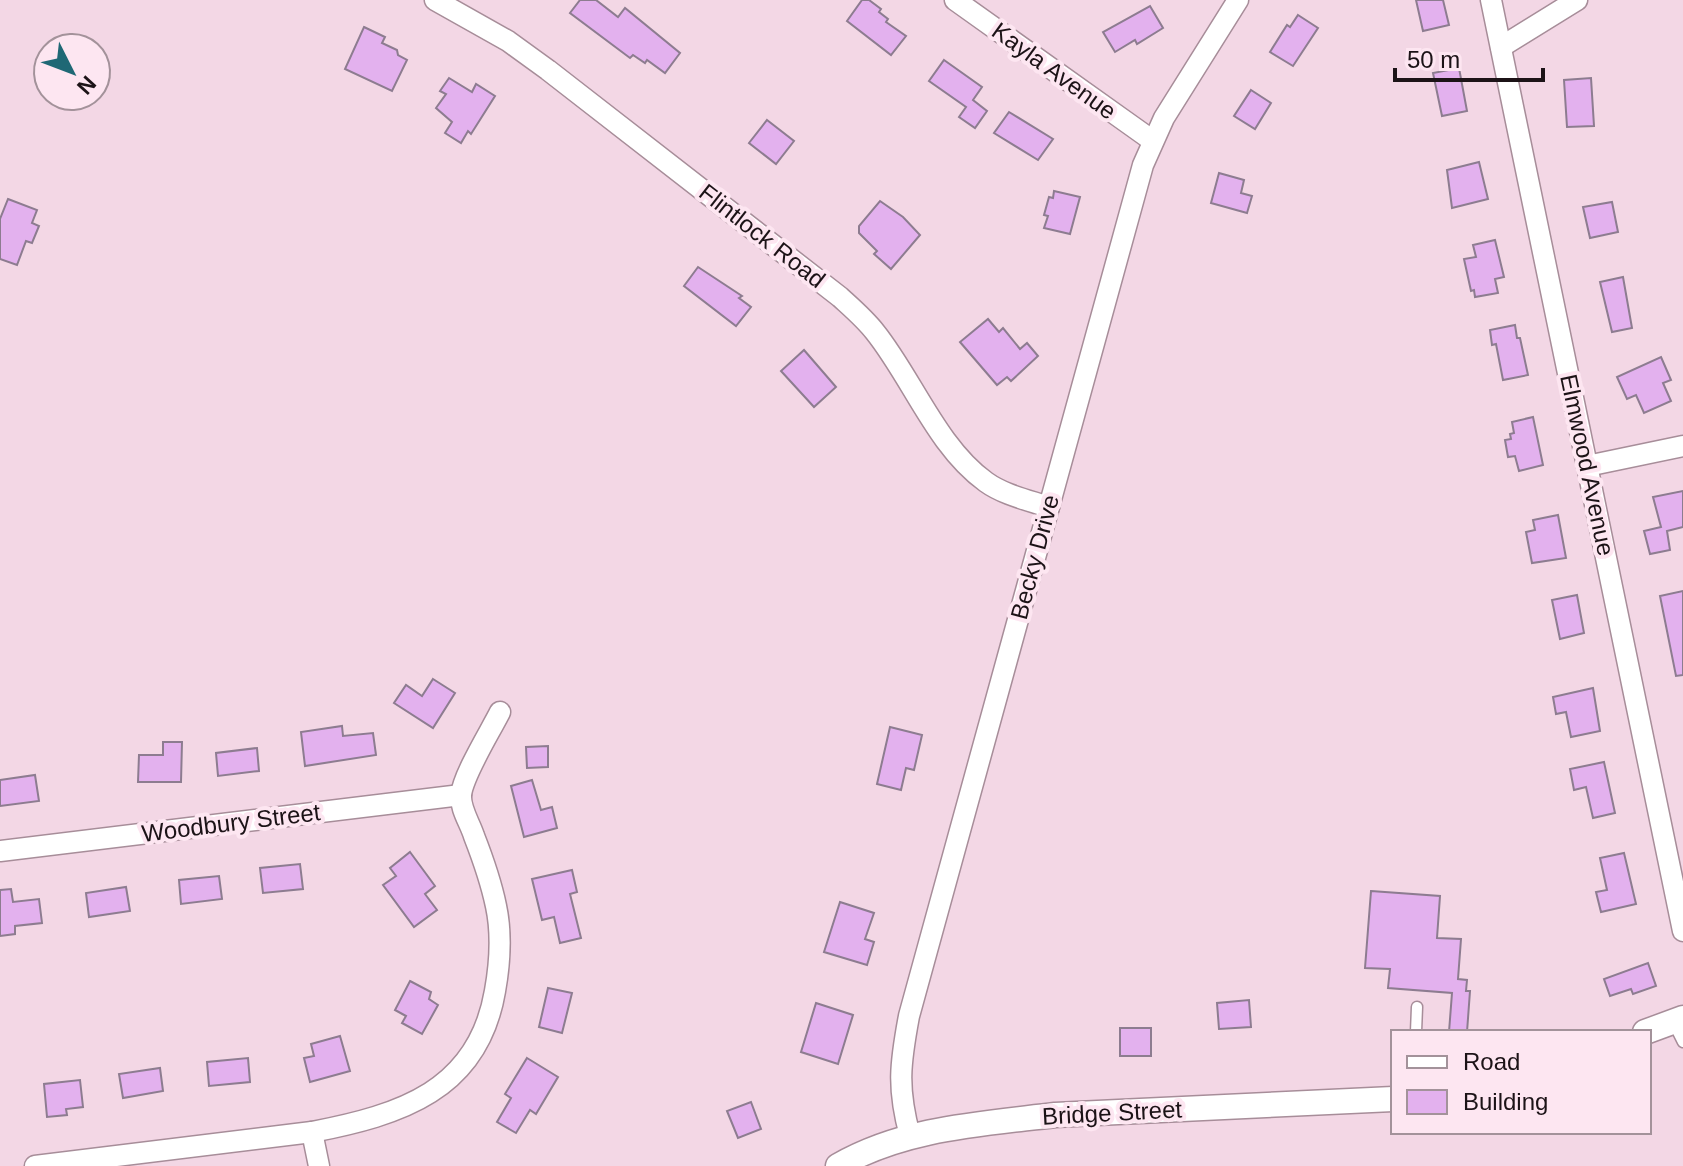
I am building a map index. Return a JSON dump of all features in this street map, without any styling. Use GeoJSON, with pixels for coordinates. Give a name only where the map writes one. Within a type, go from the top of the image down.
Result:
{"type":"FeatureCollection","features":[{"type":"Feature","properties":{"kind":"street","name":"Flintlock Road"},"geometry":{"type":"LineString","coordinates":[[435,0],[508,41],[548,70],[840,297],[874,330],[927,412],[969,466],[985,481],[1005,492],[1049,507]]}},
{"type":"Feature","properties":{"kind":"street","name":"Kayla Avenue"},"geometry":{"type":"LineString","coordinates":[[955,0],[1153,141]]}},
{"type":"Feature","properties":{"kind":"street","name":"Becky Drive"},"geometry":{"type":"LineString","coordinates":[[910,1136],[899,1086],[909,1016],[1143,165],[1171,107],[1238,0]]}},
{"type":"Feature","properties":{"kind":"street","name":"Elmwood Avenue"},"geometry":{"type":"LineString","coordinates":[[1491,0],[1683,931]]}},
{"type":"Feature","properties":{"kind":"street"},"geometry":{"type":"LineString","coordinates":[[1501,47],[1577,0]]}},
{"type":"Feature","properties":{"kind":"street"},"geometry":{"type":"LineString","coordinates":[[1587,466],[1683,446]]}},
{"type":"Feature","properties":{"kind":"street"},"geometry":{"type":"LineString","coordinates":[[35,1166],[312,1132],[373,1119],[428,1096],[446,1083],[461,1067],[486,1028],[493,1005],[501,946],[497,908],[461,795],[475,759],[500,712]]}},
{"type":"Feature","properties":{"kind":"street","name":"Woodbury Street"},"geometry":{"type":"LineString","coordinates":[[0,851],[461,795]]}},
{"type":"Feature","properties":{"kind":"street"},"geometry":{"type":"LineString","coordinates":[[1651,1031],[1680,1027]]}},
{"type":"Feature","properties":{"kind":"street","name":"Bridge Street"},"geometry":{"type":"LineString","coordinates":[[838,1166],[875,1147],[910,1136],[1055,1115],[1391,1099]]}},
{"type":"Feature","properties":{"kind":"street"},"geometry":{"type":"LineString","coordinates":[[312,1132],[319,1166]]}},
{"type":"Feature","properties":{"kind":"lane"},"geometry":{"type":"LineString","coordinates":[[1416,1030],[1417,1007]]}},
{"type":"Feature","properties":{"kind":"building"},"geometry":{"type":"Polygon","coordinates":[[[580,0],[596,0],[618,17],[625,8],[680,53],[665,73],[647,60],[645,63],[633,55],[630,58],[570,13],[580,0]]]}},
{"type":"Feature","properties":{"kind":"building"},"geometry":{"type":"Polygon","coordinates":[[[862,0],[869,0],[881,9],[879,12],[888,19],[886,22],[906,36],[891,55],[847,21],[862,0]]]}},
{"type":"Feature","properties":{"kind":"building"},"geometry":{"type":"Polygon","coordinates":[[[1416,0],[1443,0],[1449,25],[1423,31],[1416,0]]]}},
{"type":"Feature","properties":{"kind":"building"},"geometry":{"type":"Polygon","coordinates":[[[1150,6],[1163,28],[1137,44],[1135,40],[1115,52],[1103,32],[1150,6]]]}},
{"type":"Feature","properties":{"kind":"building"},"geometry":{"type":"Polygon","coordinates":[[[1298,15],[1318,28],[1293,66],[1270,52],[1287,25],[1290,27],[1298,15]]]}},
{"type":"Feature","properties":{"kind":"building"},"geometry":{"type":"Polygon","coordinates":[[[364,27],[385,37],[382,43],[397,50],[398,55],[407,60],[392,91],[345,69],[364,27]]]}},
{"type":"Feature","properties":{"kind":"building"},"geometry":{"type":"Polygon","coordinates":[[[944,60],[982,87],[973,100],[987,111],[975,128],[959,117],[966,107],[929,81],[944,60]]]}},
{"type":"Feature","properties":{"kind":"building"},"geometry":{"type":"Polygon","coordinates":[[[1459,68],[1467,111],[1442,116],[1433,73],[1459,68]]]}},
{"type":"Feature","properties":{"kind":"building"},"geometry":{"type":"Polygon","coordinates":[[[449,78],[472,92],[476,84],[495,96],[471,134],[468,131],[461,143],[445,133],[452,122],[436,108],[446,94],[440,91],[449,78]]]}},
{"type":"Feature","properties":{"kind":"building"},"geometry":{"type":"Polygon","coordinates":[[[1591,78],[1594,126],[1567,127],[1564,80],[1591,78]]]}},
{"type":"Feature","properties":{"kind":"building"},"geometry":{"type":"Polygon","coordinates":[[[1251,90],[1271,103],[1255,129],[1234,116],[1251,90]]]}},
{"type":"Feature","properties":{"kind":"building"},"geometry":{"type":"Polygon","coordinates":[[[1009,112],[1053,139],[1038,160],[994,133],[1009,112]]]}},
{"type":"Feature","properties":{"kind":"building"},"geometry":{"type":"Polygon","coordinates":[[[767,120],[794,141],[776,164],[749,143],[767,120]]]}},
{"type":"Feature","properties":{"kind":"building"},"geometry":{"type":"Polygon","coordinates":[[[1479,162],[1488,199],[1452,208],[1447,170],[1479,162]]]}},
{"type":"Feature","properties":{"kind":"building"},"geometry":{"type":"Polygon","coordinates":[[[1219,173],[1244,180],[1241,193],[1252,196],[1247,213],[1211,203],[1219,173]]]}},
{"type":"Feature","properties":{"kind":"building"},"geometry":{"type":"Polygon","coordinates":[[[1054,191],[1080,197],[1070,234],[1044,228],[1048,216],[1044,215],[1054,191]]]}},
{"type":"Feature","properties":{"kind":"building"},"geometry":{"type":"Polygon","coordinates":[[[8,199],[37,210],[32,223],[39,226],[32,243],[26,241],[17,265],[0,259],[0,219],[8,199]]]}},
{"type":"Feature","properties":{"kind":"building"},"geometry":{"type":"Polygon","coordinates":[[[880,201],[903,217],[920,235],[891,269],[874,254],[877,251],[859,233],[859,226],[880,201]]]}},
{"type":"Feature","properties":{"kind":"building"},"geometry":{"type":"Polygon","coordinates":[[[1612,202],[1618,232],[1590,238],[1583,207],[1612,202]]]}},
{"type":"Feature","properties":{"kind":"building"},"geometry":{"type":"Polygon","coordinates":[[[1495,240],[1504,277],[1495,279],[1498,293],[1475,297],[1464,259],[1476,257],[1473,245],[1495,240]]]}},
{"type":"Feature","properties":{"kind":"building"},"geometry":{"type":"Polygon","coordinates":[[[698,267],[742,296],[739,298],[751,307],[736,326],[684,286],[698,267]]]}},
{"type":"Feature","properties":{"kind":"building"},"geometry":{"type":"Polygon","coordinates":[[[1623,277],[1632,328],[1612,332],[1600,282],[1623,277]]]}},
{"type":"Feature","properties":{"kind":"building"},"geometry":{"type":"Polygon","coordinates":[[[988,319],[999,332],[1003,328],[1020,349],[1027,343],[1038,356],[1011,381],[1007,377],[997,385],[960,342],[988,319]]]}},
{"type":"Feature","properties":{"kind":"building"},"geometry":{"type":"Polygon","coordinates":[[[1515,325],[1528,375],[1503,380],[1490,330],[1515,325]]]}},
{"type":"Feature","properties":{"kind":"building"},"geometry":{"type":"Polygon","coordinates":[[[804,350],[836,387],[814,407],[781,371],[804,350]]]}},
{"type":"Feature","properties":{"kind":"building"},"geometry":{"type":"Polygon","coordinates":[[[1661,357],[1671,380],[1663,383],[1671,401],[1644,413],[1636,395],[1627,399],[1617,377],[1661,357]]]}},
{"type":"Feature","properties":{"kind":"building"},"geometry":{"type":"Polygon","coordinates":[[[1533,417],[1543,465],[1519,471],[1515,456],[1508,457],[1505,440],[1511,439],[1510,434],[1514,433],[1512,422],[1533,417]]]}},
{"type":"Feature","properties":{"kind":"building"},"geometry":{"type":"Polygon","coordinates":[[[1683,491],[1683,527],[1667,531],[1670,550],[1650,554],[1644,531],[1661,527],[1653,497],[1683,491]]]}},
{"type":"Feature","properties":{"kind":"building"},"geometry":{"type":"Polygon","coordinates":[[[1558,515],[1566,558],[1532,563],[1526,532],[1535,530],[1533,520],[1558,515]]]}},
{"type":"Feature","properties":{"kind":"building"},"geometry":{"type":"Polygon","coordinates":[[[1683,591],[1683,675],[1676,676],[1660,596],[1683,591]]]}},
{"type":"Feature","properties":{"kind":"building"},"geometry":{"type":"Polygon","coordinates":[[[1577,595],[1584,633],[1560,639],[1552,600],[1577,595]]]}},
{"type":"Feature","properties":{"kind":"building"},"geometry":{"type":"Polygon","coordinates":[[[433,679],[455,693],[433,728],[394,703],[406,685],[422,696],[433,679]]]}},
{"type":"Feature","properties":{"kind":"building"},"geometry":{"type":"Polygon","coordinates":[[[1593,688],[1600,731],[1571,737],[1566,712],[1556,714],[1553,697],[1593,688]]]}},
{"type":"Feature","properties":{"kind":"building"},"geometry":{"type":"Polygon","coordinates":[[[342,726],[343,736],[373,733],[376,755],[305,766],[301,732],[342,726]]]}},
{"type":"Feature","properties":{"kind":"building"},"geometry":{"type":"Polygon","coordinates":[[[890,727],[922,735],[914,770],[906,768],[901,790],[877,784],[890,727]]]}},
{"type":"Feature","properties":{"kind":"building"},"geometry":{"type":"Polygon","coordinates":[[[163,742],[182,742],[181,782],[138,782],[139,755],[163,755],[163,742]]]}},
{"type":"Feature","properties":{"kind":"building"},"geometry":{"type":"Polygon","coordinates":[[[548,746],[548,767],[527,768],[526,747],[548,746]]]}},
{"type":"Feature","properties":{"kind":"building"},"geometry":{"type":"Polygon","coordinates":[[[257,748],[259,771],[218,776],[216,753],[257,748]]]}},
{"type":"Feature","properties":{"kind":"building"},"geometry":{"type":"Polygon","coordinates":[[[1604,762],[1615,813],[1593,818],[1586,787],[1574,790],[1570,769],[1604,762]]]}},
{"type":"Feature","properties":{"kind":"building"},"geometry":{"type":"Polygon","coordinates":[[[35,775],[39,801],[0,806],[0,780],[35,775]]]}},
{"type":"Feature","properties":{"kind":"building"},"geometry":{"type":"Polygon","coordinates":[[[532,780],[541,810],[552,807],[557,828],[524,837],[511,786],[532,780]]]}},
{"type":"Feature","properties":{"kind":"building"},"geometry":{"type":"Polygon","coordinates":[[[410,852],[435,886],[425,894],[437,910],[414,927],[383,885],[396,876],[390,868],[410,852]]]}},
{"type":"Feature","properties":{"kind":"building"},"geometry":{"type":"Polygon","coordinates":[[[1624,853],[1636,904],[1601,912],[1596,892],[1607,890],[1600,858],[1624,853]]]}},
{"type":"Feature","properties":{"kind":"building"},"geometry":{"type":"Polygon","coordinates":[[[300,864],[303,889],[263,893],[260,868],[300,864]]]}},
{"type":"Feature","properties":{"kind":"building"},"geometry":{"type":"Polygon","coordinates":[[[572,870],[577,892],[570,894],[581,938],[560,943],[554,917],[542,920],[532,879],[572,870]]]}},
{"type":"Feature","properties":{"kind":"building"},"geometry":{"type":"Polygon","coordinates":[[[219,876],[222,899],[181,904],[179,880],[219,876]]]}},
{"type":"Feature","properties":{"kind":"building"},"geometry":{"type":"Polygon","coordinates":[[[126,887],[130,911],[89,917],[86,893],[126,887]]]}},
{"type":"Feature","properties":{"kind":"building"},"geometry":{"type":"Polygon","coordinates":[[[11,889],[13,902],[39,899],[42,923],[15,926],[15,934],[0,936],[0,890],[11,889]]]}},
{"type":"Feature","properties":{"kind":"building"},"geometry":{"type":"Polygon","coordinates":[[[1371,891],[1440,896],[1437,938],[1461,939],[1458,979],[1467,980],[1466,991],[1470,991],[1467,1030],[1449,1030],[1452,993],[1388,988],[1390,969],[1365,968],[1371,891]]]}},
{"type":"Feature","properties":{"kind":"building"},"geometry":{"type":"Polygon","coordinates":[[[840,902],[874,913],[865,939],[874,942],[867,965],[824,952],[840,902]]]}},
{"type":"Feature","properties":{"kind":"building"},"geometry":{"type":"Polygon","coordinates":[[[1648,963],[1656,986],[1633,994],[1631,989],[1610,996],[1604,979],[1648,963]]]}},
{"type":"Feature","properties":{"kind":"building"},"geometry":{"type":"Polygon","coordinates":[[[410,981],[431,992],[429,999],[438,1005],[422,1034],[402,1023],[406,1016],[395,1010],[410,981]]]}},
{"type":"Feature","properties":{"kind":"building"},"geometry":{"type":"Polygon","coordinates":[[[548,988],[572,993],[562,1033],[539,1027],[548,988]]]}},
{"type":"Feature","properties":{"kind":"building"},"geometry":{"type":"Polygon","coordinates":[[[1249,1000],[1251,1027],[1219,1029],[1217,1003],[1249,1000]]]}},
{"type":"Feature","properties":{"kind":"building"},"geometry":{"type":"Polygon","coordinates":[[[816,1003],[853,1015],[838,1064],[801,1052],[816,1003]]]}},
{"type":"Feature","properties":{"kind":"building"},"geometry":{"type":"Polygon","coordinates":[[[1120,1028],[1151,1028],[1151,1056],[1120,1056],[1120,1028]]]}},
{"type":"Feature","properties":{"kind":"building"},"geometry":{"type":"Polygon","coordinates":[[[340,1036],[350,1071],[310,1082],[304,1058],[314,1056],[311,1044],[340,1036]]]}},
{"type":"Feature","properties":{"kind":"building"},"geometry":{"type":"Polygon","coordinates":[[[248,1058],[250,1082],[209,1086],[207,1062],[248,1058]]]}},
{"type":"Feature","properties":{"kind":"building"},"geometry":{"type":"Polygon","coordinates":[[[527,1058],[558,1077],[536,1114],[530,1110],[516,1133],[497,1122],[511,1098],[505,1094],[527,1058]]]}},
{"type":"Feature","properties":{"kind":"building"},"geometry":{"type":"Polygon","coordinates":[[[160,1068],[163,1091],[123,1098],[119,1074],[160,1068]]]}},
{"type":"Feature","properties":{"kind":"building"},"geometry":{"type":"Polygon","coordinates":[[[80,1080],[83,1107],[66,1109],[67,1115],[47,1117],[44,1084],[80,1080]]]}},
{"type":"Feature","properties":{"kind":"building"},"geometry":{"type":"Polygon","coordinates":[[[751,1102],[761,1129],[738,1138],[727,1111],[751,1102]]]}}]}
